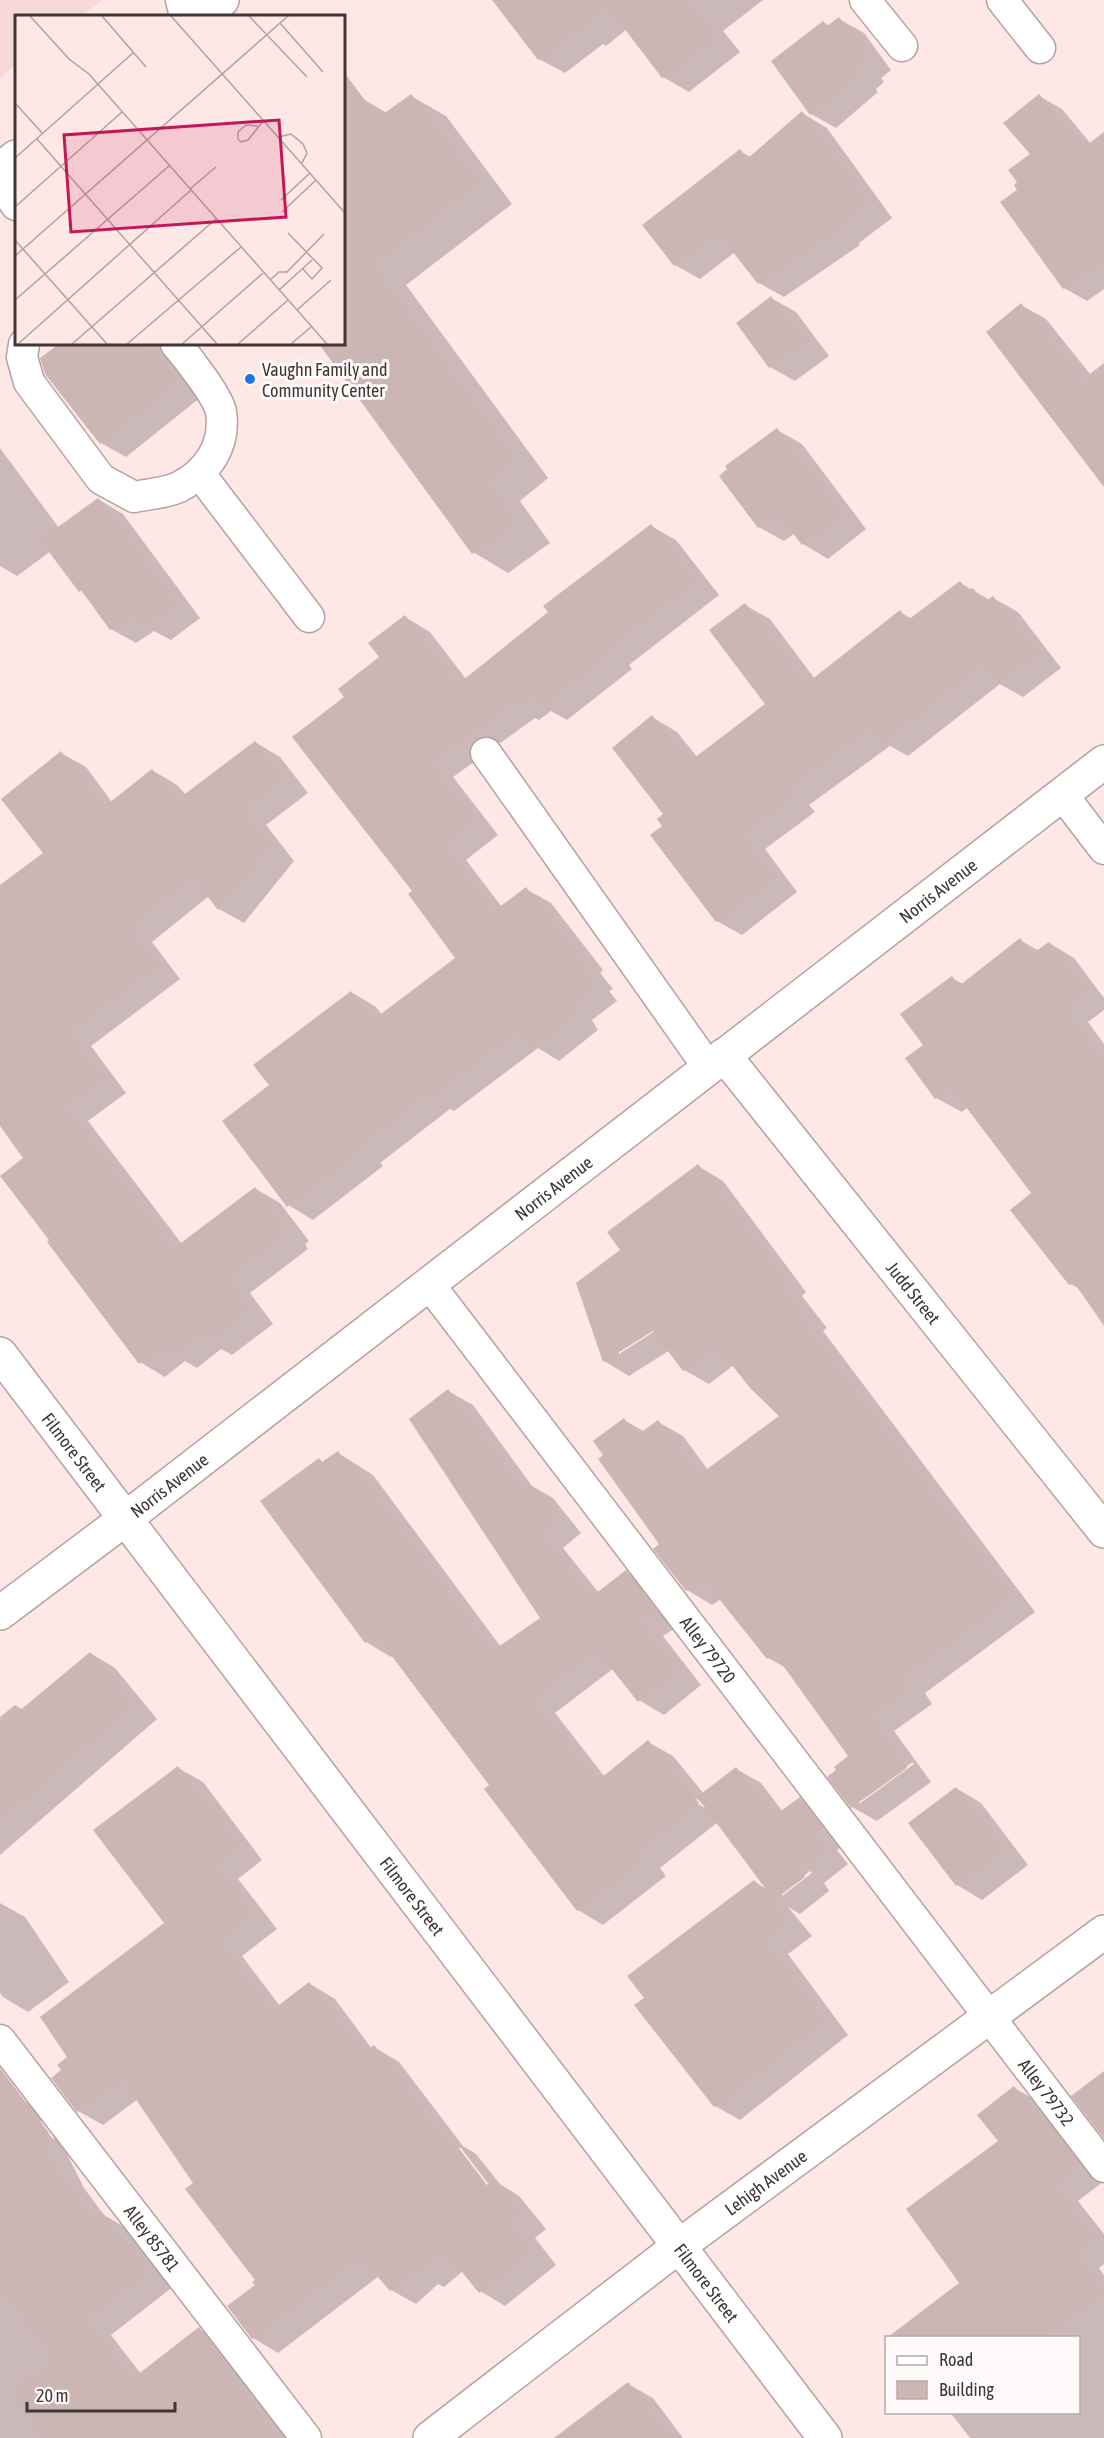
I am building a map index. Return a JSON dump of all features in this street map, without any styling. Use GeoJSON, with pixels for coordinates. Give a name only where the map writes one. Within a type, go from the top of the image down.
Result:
{"type":"FeatureCollection","features":[{"type":"Feature","properties":{"kind":"street"},"geometry":{"type":"LineString","coordinates":[[201,15],[222,0]]}},
{"type":"Feature","properties":{"kind":"street"},"geometry":{"type":"LineString","coordinates":[[0,169],[15,158]]}},
{"type":"Feature","properties":{"kind":"street","name":"Norris Avenue"},"geometry":{"type":"LineString","coordinates":[[0,1613],[125,1519],[1104,762]]}},
{"type":"Feature","properties":{"kind":"street","name":"Judd Street"},"geometry":{"type":"LineString","coordinates":[[716,1061],[1104,1532]]}},
{"type":"Feature","properties":{"kind":"street","name":"Filmore Street"},"geometry":{"type":"LineString","coordinates":[[0,1354],[825,2438]]}},
{"type":"Feature","properties":{"kind":"street","name":"Lehigh Avenue"},"geometry":{"type":"LineString","coordinates":[[430,2438],[678,2246],[1104,1932]]}},
{"type":"Feature","properties":{"kind":"lane"},"geometry":{"type":"LineString","coordinates":[[181,0],[185,15]]}},
{"type":"Feature","properties":{"kind":"lane"},"geometry":{"type":"LineString","coordinates":[[865,0],[902,46]]}},
{"type":"Feature","properties":{"kind":"lane"},"geometry":{"type":"LineString","coordinates":[[1002,0],[1040,48]]}},
{"type":"Feature","properties":{"kind":"lane"},"geometry":{"type":"LineString","coordinates":[[0,181],[15,204]]}},
{"type":"Feature","properties":{"kind":"lane"},"geometry":{"type":"LineString","coordinates":[[24,345],[22,357],[29,382],[101,479],[134,497],[177,488],[200,474],[219,447],[221,411],[197,368],[177,345]]}},
{"type":"Feature","properties":{"kind":"lane"},"geometry":{"type":"LineString","coordinates":[[200,474],[309,617]]}},
{"type":"Feature","properties":{"kind":"lane"},"geometry":{"type":"LineString","coordinates":[[486,753],[716,1061]]}},
{"type":"Feature","properties":{"kind":"lane"},"geometry":{"type":"LineString","coordinates":[[1062,794],[1104,849]]}},
{"type":"Feature","properties":{"kind":"lane","name":"Alley 79720"},"geometry":{"type":"LineString","coordinates":[[429,1284],[990,2016]]}},
{"type":"Feature","properties":{"kind":"lane","name":"Alley 79732"},"geometry":{"type":"LineString","coordinates":[[990,2016],[1104,2167]]}},
{"type":"Feature","properties":{"kind":"lane","name":"Alley 85781"},"geometry":{"type":"LineString","coordinates":[[0,2040],[306,2438]]}},
{"type":"Feature","properties":{"kind":"shaded area"},"geometry":{"type":"Polygon","coordinates":[[[0,0],[103,0],[82,15],[15,15],[15,66],[0,78],[0,0]]]}},
{"type":"Feature","properties":{"kind":"building"},"geometry":{"type":"Polygon","coordinates":[[[492,0],[686,0],[716,37],[662,78],[608,7],[538,60],[492,0]]]}},
{"type":"Feature","properties":{"kind":"building"},"geometry":{"type":"Polygon","coordinates":[[[839,17],[867,55],[857,63],[860,67],[852,74],[854,77],[810,115],[771,61],[823,21],[827,26],[839,17]]]}},
{"type":"Feature","properties":{"kind":"building"},"geometry":{"type":"Polygon","coordinates":[[[345,73],[378,118],[411,94],[478,183],[372,264],[514,458],[486,480],[516,522],[472,554],[320,345],[345,345],[345,73]]]}},
{"type":"Feature","properties":{"kind":"building"},"geometry":{"type":"Polygon","coordinates":[[[1039,94],[1084,147],[1104,132],[1104,260],[1063,289],[1000,202],[1017,190],[1014,185],[1017,182],[1008,170],[1030,154],[1003,123],[1039,94]]]}},
{"type":"Feature","properties":{"kind":"building"},"geometry":{"type":"Polygon","coordinates":[[[802,111],[868,203],[836,230],[758,284],[718,233],[674,266],[642,225],[740,149],[747,159],[802,111]]]}},
{"type":"Feature","properties":{"kind":"building"},"geometry":{"type":"Polygon","coordinates":[[[771,296],[805,341],[769,368],[736,323],[771,296]]]}},
{"type":"Feature","properties":{"kind":"building"},"geometry":{"type":"Polygon","coordinates":[[[1021,303],[1086,385],[1104,371],[1104,487],[986,332],[1021,303]]]}},
{"type":"Feature","properties":{"kind":"building"},"geometry":{"type":"Polygon","coordinates":[[[58,345],[148,345],[177,382],[100,444],[45,374],[40,358],[58,345]]]}},
{"type":"Feature","properties":{"kind":"building"},"geometry":{"type":"Polygon","coordinates":[[[777,428],[842,514],[802,545],[777,513],[758,528],[719,476],[727,469],[725,466],[777,428]]]}},
{"type":"Feature","properties":{"kind":"building"},"geometry":{"type":"Polygon","coordinates":[[[98,498],[176,604],[144,627],[134,613],[110,630],[40,540],[98,498]]]}},
{"type":"Feature","properties":{"kind":"building"},"geometry":{"type":"Polygon","coordinates":[[[651,524],[695,581],[605,650],[608,654],[541,707],[531,694],[513,707],[511,704],[429,763],[475,820],[443,845],[493,912],[526,887],[580,956],[576,958],[589,974],[586,977],[593,986],[568,1006],[575,1015],[533,1047],[520,1030],[428,1098],[425,1095],[357,1148],[359,1151],[287,1207],[222,1121],[269,1085],[253,1065],[351,991],[373,1020],[455,958],[408,894],[412,891],[292,737],[344,697],[338,689],[379,657],[368,643],[405,615],[457,685],[548,612],[543,606],[651,524]]]}},
{"type":"Feature","properties":{"kind":"building"},"geometry":{"type":"Polygon","coordinates":[[[960,581],[968,591],[973,588],[984,603],[993,596],[1037,653],[997,684],[982,664],[882,742],[870,728],[785,790],[791,797],[741,835],[773,878],[716,922],[650,835],[662,826],[657,819],[663,814],[612,748],[652,715],[689,762],[765,704],[709,630],[745,603],[806,684],[900,610],[908,620],[960,581]]]}},
{"type":"Feature","properties":{"kind":"building"},"geometry":{"type":"Polygon","coordinates":[[[255,741],[284,778],[242,810],[269,846],[218,910],[192,876],[128,927],[157,965],[68,1032],[102,1078],[64,1107],[173,1249],[255,1187],[285,1226],[281,1230],[284,1234],[226,1278],[249,1309],[206,1342],[200,1333],[171,1355],[163,1345],[139,1364],[0,1176],[23,1158],[0,1126],[0,885],[43,853],[1,799],[61,751],[104,807],[152,769],[177,800],[255,741]]]}},
{"type":"Feature","properties":{"kind":"building"},"geometry":{"type":"Polygon","coordinates":[[[1020,938],[1032,954],[1049,942],[1086,991],[1064,1007],[1104,1062],[1104,1322],[1073,1282],[1069,1285],[1010,1210],[1031,1193],[951,1087],[935,1099],[905,1058],[923,1045],[900,1014],[952,976],[959,986],[1020,938]]]}},
{"type":"Feature","properties":{"kind":"building"},"geometry":{"type":"Polygon","coordinates":[[[698,1164],[782,1277],[778,1281],[803,1313],[798,1317],[1011,1597],[901,1678],[908,1689],[870,1717],[907,1768],[851,1808],[827,1777],[836,1770],[834,1767],[848,1756],[774,1653],[767,1659],[704,1580],[686,1591],[653,1549],[659,1544],[598,1459],[603,1455],[593,1441],[624,1418],[636,1436],[658,1420],[699,1475],[779,1416],[751,1389],[716,1345],[683,1371],[653,1331],[603,1362],[576,1283],[620,1250],[607,1232],[698,1164]]]}},
{"type":"Feature","properties":{"kind":"building"},"geometry":{"type":"Polygon","coordinates":[[[448,1389],[520,1488],[528,1482],[557,1518],[539,1533],[590,1598],[626,1570],[656,1610],[639,1621],[677,1671],[638,1702],[596,1649],[531,1698],[596,1782],[648,1740],[699,1803],[635,1853],[642,1862],[577,1911],[484,1789],[489,1785],[376,1635],[365,1643],[260,1501],[319,1458],[322,1462],[338,1451],[345,1461],[348,1459],[491,1652],[540,1618],[409,1419],[448,1389]]]}},
{"type":"Feature","properties":{"kind":"building"},"geometry":{"type":"Polygon","coordinates":[[[90,1652],[132,1705],[0,1820],[0,1727],[90,1652]]]}},
{"type":"Feature","properties":{"kind":"building"},"geometry":{"type":"Polygon","coordinates":[[[178,1766],[238,1845],[214,1864],[253,1914],[218,1941],[271,2011],[309,1982],[363,2054],[374,2045],[446,2142],[451,2138],[487,2185],[494,2179],[522,2214],[511,2223],[532,2250],[479,2293],[445,2251],[418,2274],[414,2269],[390,2291],[363,2260],[361,2262],[358,2259],[252,2339],[227,2306],[255,2285],[252,2282],[255,2280],[185,2189],[193,2183],[122,2079],[77,2112],[51,2078],[61,2070],[57,2065],[67,2057],[40,2017],[164,1923],[93,1830],[178,1766]]]}},
{"type":"Feature","properties":{"kind":"building"},"geometry":{"type":"Polygon","coordinates":[[[736,1767],[774,1816],[800,1797],[823,1828],[813,1835],[824,1850],[800,1869],[805,1877],[774,1900],[697,1797],[736,1767]]]}},
{"type":"Feature","properties":{"kind":"building"},"geometry":{"type":"Polygon","coordinates":[[[956,1787],[1004,1850],[956,1886],[908,1823],[956,1787]]]}},
{"type":"Feature","properties":{"kind":"building"},"geometry":{"type":"Polygon","coordinates":[[[754,1880],[788,1921],[764,1939],[824,2020],[714,2107],[634,2005],[644,1998],[627,1976],[754,1880]]]}},
{"type":"Feature","properties":{"kind":"building"},"geometry":{"type":"Polygon","coordinates":[[[0,2068],[49,2133],[42,2138],[57,2171],[93,2218],[102,2212],[148,2271],[85,2319],[132,2379],[199,2327],[228,2366],[225,2368],[277,2438],[44,2438],[16,2400],[22,2395],[16,2388],[56,2360],[0,2286],[0,2068]]]}},
{"type":"Feature","properties":{"kind":"building"},"geometry":{"type":"Polygon","coordinates":[[[1104,2071],[1104,2139],[1071,2096],[1104,2071]]]}},
{"type":"Feature","properties":{"kind":"building"},"geometry":{"type":"Polygon","coordinates":[[[1014,2086],[1040,2119],[1044,2116],[1081,2165],[1054,2186],[1095,2238],[1075,2254],[1104,2292],[1045,2336],[889,2336],[959,2283],[906,2209],[998,2141],[977,2115],[1014,2086]]]}},
{"type":"Feature","properties":{"kind":"building"},"geometry":{"type":"Polygon","coordinates":[[[628,2382],[670,2438],[554,2438],[628,2382]]]}},
{"type":"Feature","properties":{"kind":"place","name":"Vaughn Family and Community Center"},"geometry":{"type":"Point","coordinates":[250,379]}}]}
